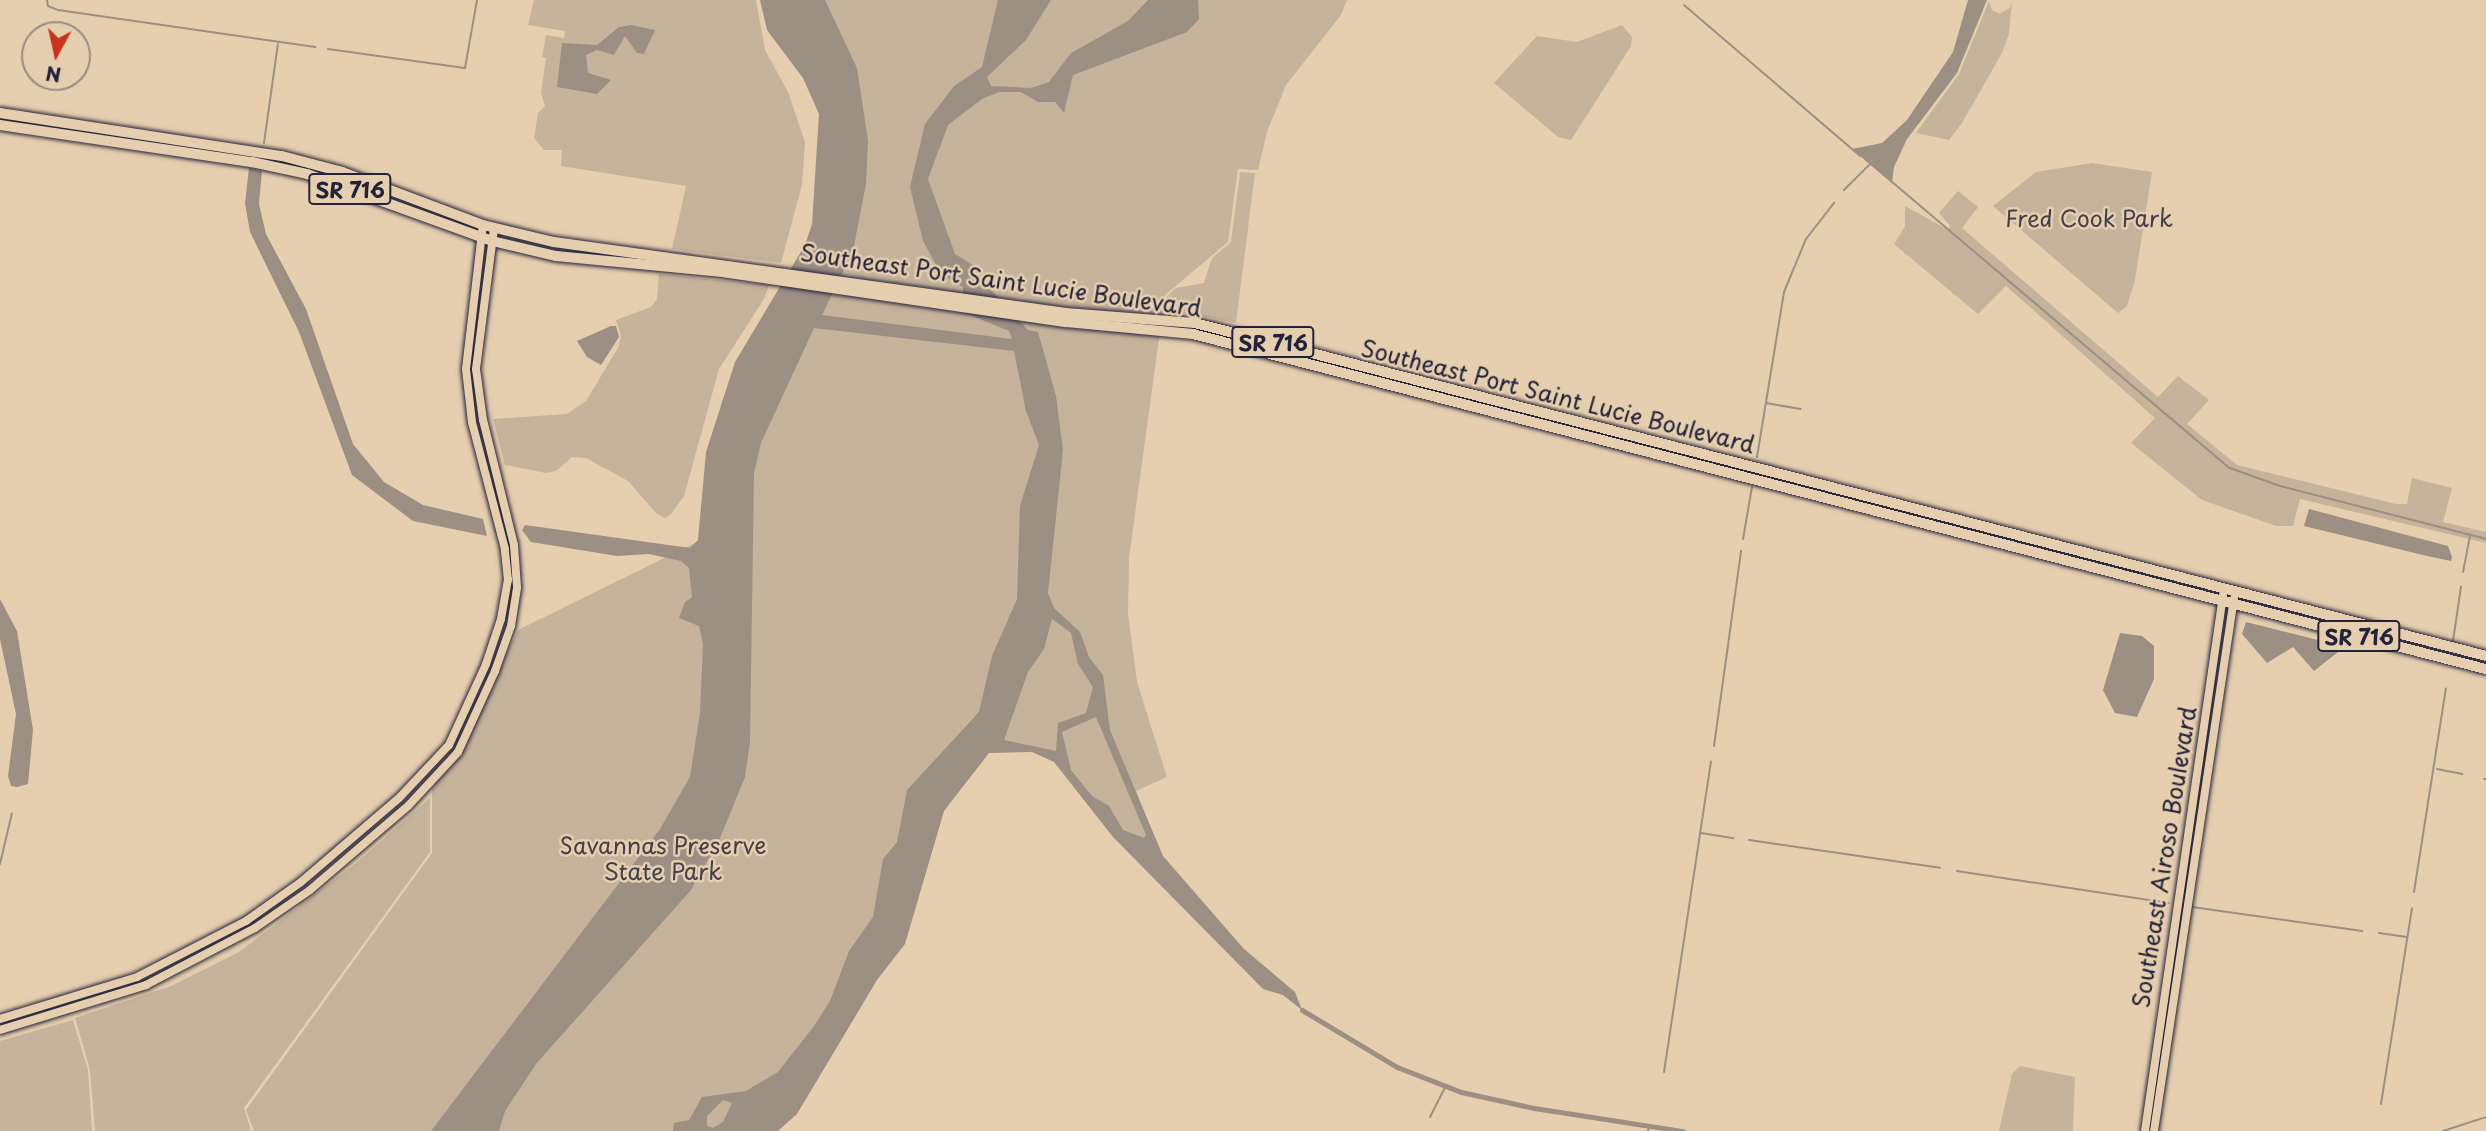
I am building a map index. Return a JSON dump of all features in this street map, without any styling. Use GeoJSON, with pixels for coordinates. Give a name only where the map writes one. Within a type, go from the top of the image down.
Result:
{"type":"FeatureCollection","features":[{"type":"Feature","properties":{"kind":"main road","name":"Southeast Port Saint Lucie Boulevard"},"geometry":{"type":"LineString","coordinates":[[0,113],[304,161],[379,185],[489,227],[554,242],[641,252],[860,287],[939,294],[1037,313],[1172,330],[1216,339],[1862,507],[2228,596]]}},
{"type":"Feature","properties":{"kind":"main road","name":"Southeast Port Saint Lucie Boulevard"},"geometry":{"type":"LineString","coordinates":[[0,125],[252,162],[307,174],[487,239],[556,256],[763,273]]}},
{"type":"Feature","properties":{"kind":"main road"},"geometry":{"type":"LineString","coordinates":[[252,162],[291,165],[304,161]]}},
{"type":"Feature","properties":{"kind":"main road"},"geometry":{"type":"LineString","coordinates":[[307,174],[314,169],[379,185]]}},
{"type":"Feature","properties":{"kind":"main road"},"geometry":{"type":"LineString","coordinates":[[0,1019],[137,977],[246,921],[301,882],[400,797],[449,745],[486,664],[502,619],[508,580],[505,549],[472,422],[466,369],[489,227]]}},
{"type":"Feature","properties":{"kind":"main road"},"geometry":{"type":"LineString","coordinates":[[0,1030],[146,985],[256,928],[310,890],[409,805],[458,752],[495,671],[510,626],[517,587],[514,545],[482,420],[476,369],[487,239]]}},
{"type":"Feature","properties":{"kind":"main road"},"geometry":{"type":"LineString","coordinates":[[618,263],[638,258],[641,252]]}},
{"type":"Feature","properties":{"kind":"main road","name":"Southeast Port Saint Lucie Boulevard"},"geometry":{"type":"LineString","coordinates":[[860,287],[951,306],[1171,319],[1242,334],[1884,501],[2228,596]]}},
{"type":"Feature","properties":{"kind":"main road"},"geometry":{"type":"LineString","coordinates":[[1216,339],[1242,334]]}},
{"type":"Feature","properties":{"kind":"main road"},"geometry":{"type":"LineString","coordinates":[[1862,507],[1884,501]]}},
{"type":"Feature","properties":{"kind":"main road","name":"SR 716"},"geometry":{"type":"LineString","coordinates":[[2228,596],[2338,631],[2486,669]]}},
{"type":"Feature","properties":{"kind":"main road","name":"SR 716"},"geometry":{"type":"LineString","coordinates":[[2228,596],[2486,656]]}},
{"type":"Feature","properties":{"kind":"main road","name":"Southeast Airoso Boulevard"},"geometry":{"type":"LineString","coordinates":[[2144,1131],[2228,596]]}},
{"type":"Feature","properties":{"kind":"main road","name":"Southeast Airoso Boulevard"},"geometry":{"type":"LineString","coordinates":[[2154,1131],[2228,596]]}},
{"type":"Feature","properties":{"kind":"main road"},"geometry":{"type":"LineString","coordinates":[[2338,631],[2353,629],[2400,641],[2413,638]]}},
{"type":"Feature","properties":{"kind":"main road"},"geometry":{"type":"LineString","coordinates":[[2411,649],[2421,645],[2459,654],[2469,652]]}},
{"type":"Feature","properties":{"kind":"green space"},"geometry":{"type":"Polygon","coordinates":[[[534,0],[756,0],[765,50],[788,92],[805,142],[802,185],[781,263],[672,249],[686,186],[561,166],[562,150],[544,150],[534,138],[538,113],[545,106],[541,93],[546,58],[542,57],[546,35],[564,38],[565,31],[528,25],[534,0]]]}},
{"type":"Feature","properties":{"kind":"green space","name":"Savannas Preserve State Park"},"geometry":{"type":"Polygon","coordinates":[[[799,0],[1347,0],[1341,15],[1286,85],[1267,132],[1258,170],[1238,169],[1228,242],[1165,295],[1129,558],[1128,613],[1137,682],[1167,777],[1136,791],[1150,832],[1147,844],[1134,845],[1063,764],[1036,750],[990,738],[942,777],[912,871],[751,1131],[254,1131],[246,1110],[432,853],[432,788],[458,756],[518,630],[717,532],[844,147],[799,0]]]}},
{"type":"Feature","properties":{"kind":"green space"},"geometry":{"type":"Polygon","coordinates":[[[2012,0],[2009,34],[2002,53],[1962,123],[1949,140],[1916,133],[1959,74],[1989,1],[1992,10],[1999,14],[2010,8],[2012,0]]]}},
{"type":"Feature","properties":{"kind":"green space"},"geometry":{"type":"Polygon","coordinates":[[[1622,25],[1632,37],[1631,46],[1571,140],[1558,137],[1494,83],[1537,36],[1577,42],[1622,25]]]}},
{"type":"Feature","properties":{"kind":"green space","name":"Fred Cook Park"},"geometry":{"type":"Polygon","coordinates":[[[2092,163],[2152,172],[2135,280],[2127,306],[2118,313],[1993,206],[2036,172],[2092,163]]]}},
{"type":"Feature","properties":{"kind":"green space"},"geometry":{"type":"Polygon","coordinates":[[[1240,172],[1255,173],[1236,323],[1165,309],[1167,296],[1176,288],[1204,283],[1212,258],[1231,242],[1240,172]]]}},
{"type":"Feature","properties":{"kind":"green space"},"geometry":{"type":"Polygon","coordinates":[[[1958,191],[1978,207],[1962,228],[2158,397],[2178,376],[2209,400],[2187,424],[2237,465],[2396,504],[2407,504],[2412,478],[2452,488],[2443,522],[2486,532],[2486,543],[2300,499],[2293,526],[2276,526],[2202,500],[2131,443],[2155,418],[2006,286],[1978,314],[1894,244],[1905,226],[1905,206],[1948,230],[1950,226],[1939,213],[1958,191]]]}},
{"type":"Feature","properties":{"kind":"green space"},"geometry":{"type":"Polygon","coordinates":[[[659,274],[769,285],[764,299],[719,369],[684,496],[671,514],[665,518],[656,513],[628,481],[586,458],[572,457],[556,471],[546,473],[505,465],[493,419],[567,414],[586,401],[619,346],[621,336],[616,320],[651,307],[657,299],[659,274]]]}},
{"type":"Feature","properties":{"kind":"green space"},"geometry":{"type":"Polygon","coordinates":[[[430,798],[430,852],[244,1108],[251,1131],[95,1131],[90,1070],[75,1018],[171,986],[239,952],[355,864],[430,798]]]}},
{"type":"Feature","properties":{"kind":"green space"},"geometry":{"type":"Polygon","coordinates":[[[73,1020],[88,1070],[92,1131],[0,1131],[0,1041],[73,1020]]]}},
{"type":"Feature","properties":{"kind":"green space"},"geometry":{"type":"Polygon","coordinates":[[[2020,1066],[2075,1077],[2073,1131],[1999,1131],[2012,1074],[2020,1066]]]}},
{"type":"Feature","properties":{"kind":"shaded area"},"geometry":{"type":"Polygon","coordinates":[[[760,0],[825,0],[857,68],[868,141],[866,184],[853,251],[822,315],[1012,339],[1009,331],[963,312],[963,287],[941,274],[923,241],[910,187],[925,124],[954,86],[982,67],[998,0],[1051,0],[1026,40],[987,77],[991,86],[1031,88],[1049,82],[1071,53],[1128,21],[1148,0],[1198,0],[1199,19],[1187,32],[1073,75],[1064,113],[1055,102],[1038,102],[1021,92],[999,92],[982,99],[948,125],[928,179],[955,254],[976,267],[981,279],[1028,330],[1038,332],[1056,396],[1063,450],[1048,593],[1054,608],[1080,632],[1089,657],[1103,675],[1110,730],[1163,856],[1244,949],[1295,992],[1302,1010],[1283,995],[1263,989],[1113,837],[1054,762],[1032,752],[989,753],[944,811],[905,944],[877,980],[797,1114],[778,1131],[673,1131],[674,1123],[689,1120],[702,1097],[746,1091],[778,1072],[814,1026],[830,1001],[849,951],[873,917],[883,859],[897,842],[907,790],[979,712],[992,656],[1017,599],[1020,506],[1039,445],[1026,411],[1014,351],[814,328],[761,443],[754,473],[750,741],[745,777],[720,838],[691,890],[536,1064],[505,1111],[499,1131],[431,1131],[660,829],[690,777],[700,713],[703,644],[699,626],[679,618],[685,602],[692,597],[689,568],[681,561],[649,554],[617,556],[531,542],[522,530],[525,525],[690,548],[698,540],[706,452],[735,362],[805,245],[812,224],[819,114],[803,78],[767,30],[760,0]],[[1052,619],[1044,649],[1028,672],[1004,740],[1056,751],[1058,723],[1086,713],[1093,687],[1078,664],[1071,633],[1052,619]],[[1096,717],[1062,732],[1071,770],[1092,796],[1109,806],[1123,830],[1144,838],[1146,835],[1096,717]],[[723,1100],[707,1116],[707,1126],[713,1128],[723,1122],[732,1103],[723,1100]]]}},
{"type":"Feature","properties":{"kind":"shaded area"},"geometry":{"type":"Polygon","coordinates":[[[1968,0],[1987,0],[1957,73],[1907,139],[1894,167],[1892,183],[1852,149],[1882,143],[1907,120],[1953,52],[1968,0]]]}},
{"type":"Feature","properties":{"kind":"shaded area"},"geometry":{"type":"Polygon","coordinates":[[[631,25],[655,30],[644,54],[637,53],[625,36],[614,55],[597,50],[586,55],[588,73],[611,80],[597,94],[557,87],[562,43],[597,45],[619,27],[631,25]]]}},
{"type":"Feature","properties":{"kind":"shaded area"},"geometry":{"type":"Polygon","coordinates":[[[249,168],[262,171],[259,204],[266,234],[306,309],[353,444],[384,482],[423,505],[483,519],[487,536],[413,521],[352,475],[299,332],[250,232],[245,203],[249,168]]]}},
{"type":"Feature","properties":{"kind":"shaded area"},"geometry":{"type":"Polygon","coordinates":[[[616,326],[619,337],[601,365],[587,357],[577,341],[616,326]]]}},
{"type":"Feature","properties":{"kind":"shaded area"},"geometry":{"type":"Polygon","coordinates":[[[2309,509],[2448,546],[2451,561],[2304,526],[2309,509]]]}},
{"type":"Feature","properties":{"kind":"shaded area"},"geometry":{"type":"Polygon","coordinates":[[[0,599],[17,631],[33,730],[28,784],[17,787],[11,786],[8,776],[16,714],[0,639],[0,599]]]}},
{"type":"Feature","properties":{"kind":"shaded area"},"geometry":{"type":"Polygon","coordinates":[[[2246,622],[2336,645],[2338,652],[2314,671],[2293,647],[2267,663],[2242,634],[2246,622]]]}},
{"type":"Feature","properties":{"kind":"shaded area"},"geometry":{"type":"Polygon","coordinates":[[[2120,633],[2142,636],[2154,646],[2154,679],[2137,717],[2115,713],[2103,690],[2120,633]]]}},
{"type":"Feature","properties":{"kind":"waterway"},"geometry":{"type":"LineString","coordinates":[[47,0],[48,6],[58,10],[315,47]]}},
{"type":"Feature","properties":{"kind":"waterway"},"geometry":{"type":"LineString","coordinates":[[328,49],[465,68],[477,0]]}},
{"type":"Feature","properties":{"kind":"waterway"},"geometry":{"type":"LineString","coordinates":[[1684,5],[1860,156]]}},
{"type":"Feature","properties":{"kind":"waterway"},"geometry":{"type":"LineString","coordinates":[[264,143],[278,44]]}},
{"type":"Feature","properties":{"kind":"waterway"},"geometry":{"type":"LineString","coordinates":[[1865,159],[2230,468],[2280,486],[2486,539]]}},
{"type":"Feature","properties":{"kind":"waterway"},"geometry":{"type":"LineString","coordinates":[[1844,190],[1870,164]]}},
{"type":"Feature","properties":{"kind":"waterway"},"geometry":{"type":"LineString","coordinates":[[1757,457],[1784,292],[1806,239],[1834,203]]}},
{"type":"Feature","properties":{"kind":"waterway"},"geometry":{"type":"LineString","coordinates":[[1766,403],[1800,409]]}},
{"type":"Feature","properties":{"kind":"waterway"},"geometry":{"type":"LineString","coordinates":[[1743,539],[1752,487]]}},
{"type":"Feature","properties":{"kind":"waterway"},"geometry":{"type":"LineString","coordinates":[[2463,572],[2470,536]]}},
{"type":"Feature","properties":{"kind":"waterway"},"geometry":{"type":"LineString","coordinates":[[1714,746],[1741,551]]}},
{"type":"Feature","properties":{"kind":"waterway"},"geometry":{"type":"LineString","coordinates":[[2453,641],[2461,587]]}},
{"type":"Feature","properties":{"kind":"waterway"},"geometry":{"type":"LineString","coordinates":[[2414,892],[2446,688]]}},
{"type":"Feature","properties":{"kind":"waterway"},"geometry":{"type":"LineString","coordinates":[[1664,1072],[1711,762]]}},
{"type":"Feature","properties":{"kind":"waterway"},"geometry":{"type":"LineString","coordinates":[[2437,769],[2463,774]]}},
{"type":"Feature","properties":{"kind":"waterway"},"geometry":{"type":"LineString","coordinates":[[0,864],[12,813]]}},
{"type":"Feature","properties":{"kind":"waterway"},"geometry":{"type":"LineString","coordinates":[[1701,833],[1734,838]]}},
{"type":"Feature","properties":{"kind":"waterway"},"geometry":{"type":"LineString","coordinates":[[1749,840],[1940,868]]}},
{"type":"Feature","properties":{"kind":"waterway"},"geometry":{"type":"LineString","coordinates":[[1957,871],[2169,903]]}},
{"type":"Feature","properties":{"kind":"waterway"},"geometry":{"type":"LineString","coordinates":[[2192,907],[2362,931]]}},
{"type":"Feature","properties":{"kind":"waterway"},"geometry":{"type":"LineString","coordinates":[[2381,1104],[2412,908]]}},
{"type":"Feature","properties":{"kind":"waterway"},"geometry":{"type":"LineString","coordinates":[[2379,933],[2407,937]]}},
{"type":"Feature","properties":{"kind":"waterway"},"geometry":{"type":"LineString","coordinates":[[1302,1010],[1397,1067],[1461,1092],[1534,1108],[1683,1131]]}},
{"type":"Feature","properties":{"kind":"waterway"},"geometry":{"type":"LineString","coordinates":[[1430,1117],[1446,1086]]}},
{"type":"Feature","properties":{"kind":"waterway"},"geometry":{"type":"LineString","coordinates":[[2443,1131],[2486,1117]]}},
{"type":"Feature","properties":{"kind":"waterway"},"geometry":{"type":"LineString","coordinates":[[1648,1131],[1649,1126]]}}]}
